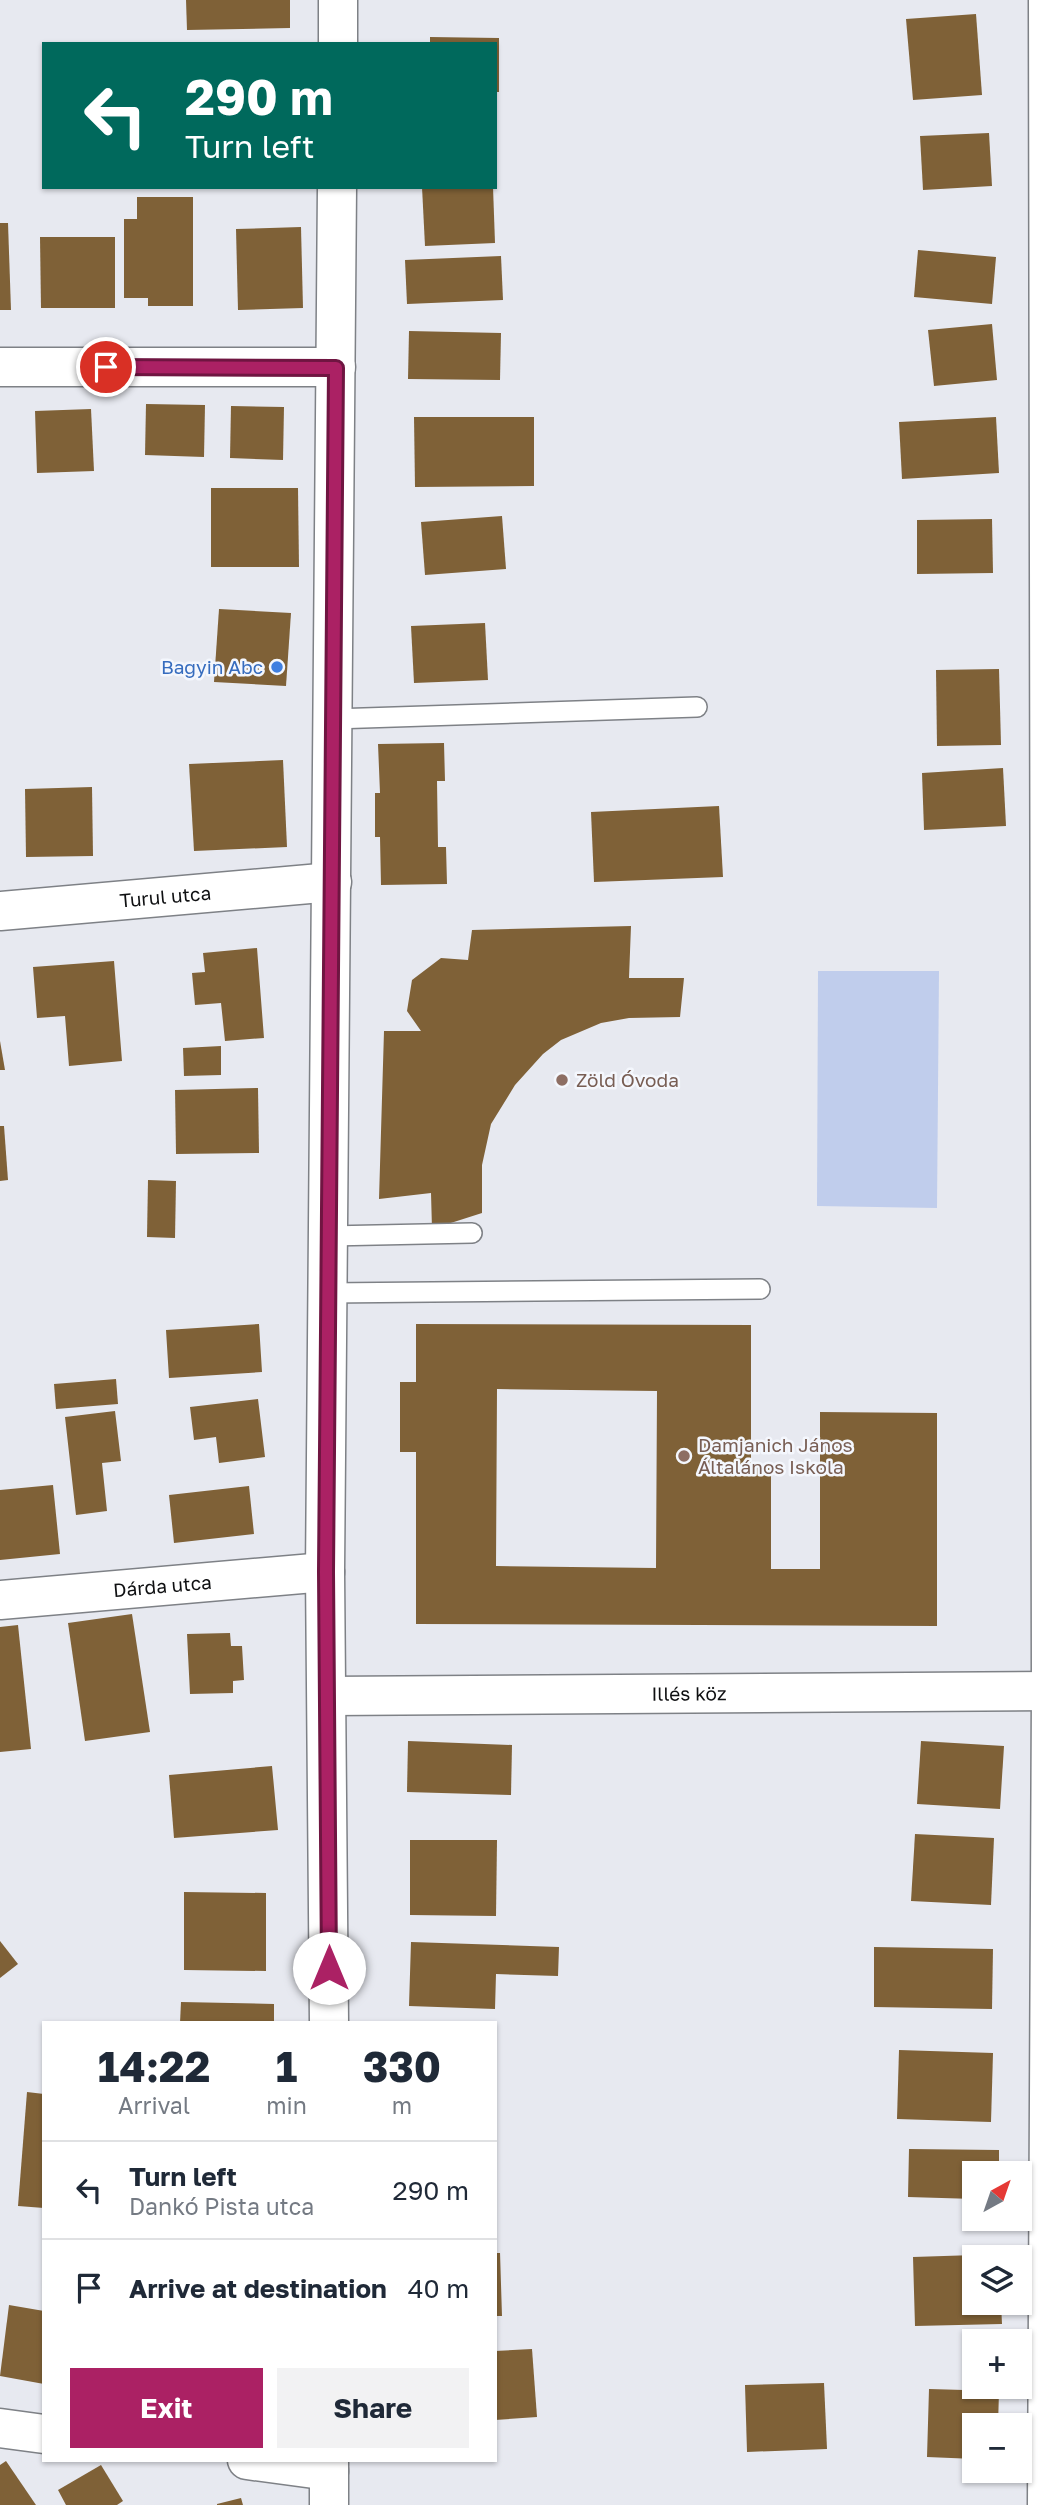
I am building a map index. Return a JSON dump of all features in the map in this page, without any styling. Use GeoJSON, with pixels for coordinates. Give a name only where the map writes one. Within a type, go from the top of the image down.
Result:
{"type":"FeatureCollection","features":[{"type":"Feature","properties":{"kind":"street"},"geometry":{"type":"LineString","coordinates":[[338,0],[338,42]]}},
{"type":"Feature","properties":{"kind":"street"},"geometry":{"type":"LineString","coordinates":[[1047,2505],[1051,1691],[1048,0]]}},
{"type":"Feature","properties":{"kind":"street"},"geometry":{"type":"LineString","coordinates":[[329,2021],[329,1696],[326,1572],[337,189]]}},
{"type":"Feature","properties":{"kind":"street"},"geometry":{"type":"LineString","coordinates":[[0,366],[336,368]]}},
{"type":"Feature","properties":{"kind":"street","name":"Turul utca"},"geometry":{"type":"LineString","coordinates":[[0,911],[332,882]]}},
{"type":"Feature","properties":{"kind":"street","name":"Dárda utca"},"geometry":{"type":"LineString","coordinates":[[0,1601],[326,1572]]}},
{"type":"Feature","properties":{"kind":"street","name":"Illés köz"},"geometry":{"type":"LineString","coordinates":[[329,1696],[1051,1691]]}},
{"type":"Feature","properties":{"kind":"street"},"geometry":{"type":"LineString","coordinates":[[0,2428],[42,2434]]}},
{"type":"Feature","properties":{"kind":"street"},"geometry":{"type":"LineString","coordinates":[[256,2462],[329,2479]]}},
{"type":"Feature","properties":{"kind":"lane"},"geometry":{"type":"LineString","coordinates":[[333,719],[697,707]]}},
{"type":"Feature","properties":{"kind":"lane"},"geometry":{"type":"LineString","coordinates":[[329,1236],[472,1233]]}},
{"type":"Feature","properties":{"kind":"lane"},"geometry":{"type":"LineString","coordinates":[[328,1293],[760,1289]]}},
{"type":"Feature","properties":{"kind":"shaded area"},"geometry":{"type":"Polygon","coordinates":[[[818,971],[939,971],[937,1208],[817,1206],[818,971]]]}},
{"type":"Feature","properties":{"kind":"building"},"geometry":{"type":"Polygon","coordinates":[[[186,0],[290,0],[290,28],[187,30],[186,0]]]}},
{"type":"Feature","properties":{"kind":"building"},"geometry":{"type":"Polygon","coordinates":[[[976,14],[982,95],[913,100],[906,19],[976,14]]]}},
{"type":"Feature","properties":{"kind":"building"},"geometry":{"type":"Polygon","coordinates":[[[430,37],[499,38],[499,92],[497,42],[430,42],[430,37]]]}},
{"type":"Feature","properties":{"kind":"building"},"geometry":{"type":"Polygon","coordinates":[[[989,133],[992,186],[923,190],[920,136],[989,133]]]}},
{"type":"Feature","properties":{"kind":"building"},"geometry":{"type":"Polygon","coordinates":[[[422,189],[493,189],[495,243],[425,246],[422,189]]]}},
{"type":"Feature","properties":{"kind":"building"},"geometry":{"type":"Polygon","coordinates":[[[137,197],[193,197],[193,306],[148,306],[148,298],[124,298],[124,219],[137,219],[137,197]]]}},
{"type":"Feature","properties":{"kind":"building"},"geometry":{"type":"Polygon","coordinates":[[[0,223],[8,223],[11,310],[0,310],[0,223]]]}},
{"type":"Feature","properties":{"kind":"building"},"geometry":{"type":"Polygon","coordinates":[[[301,227],[303,308],[238,310],[236,229],[301,227]]]}},
{"type":"Feature","properties":{"kind":"building"},"geometry":{"type":"Polygon","coordinates":[[[40,237],[115,237],[115,308],[41,308],[40,237]]]}},
{"type":"Feature","properties":{"kind":"building"},"geometry":{"type":"Polygon","coordinates":[[[918,250],[996,257],[992,304],[914,297],[918,250]]]}},
{"type":"Feature","properties":{"kind":"building"},"geometry":{"type":"Polygon","coordinates":[[[501,256],[503,300],[407,304],[405,260],[501,256]]]}},
{"type":"Feature","properties":{"kind":"building"},"geometry":{"type":"Polygon","coordinates":[[[992,324],[997,380],[934,386],[928,330],[992,324]]]}},
{"type":"Feature","properties":{"kind":"building"},"geometry":{"type":"Polygon","coordinates":[[[409,331],[501,333],[500,380],[408,379],[409,331]]]}},
{"type":"Feature","properties":{"kind":"building"},"geometry":{"type":"Polygon","coordinates":[[[146,404],[205,405],[204,457],[145,455],[146,404]]]}},
{"type":"Feature","properties":{"kind":"building"},"geometry":{"type":"Polygon","coordinates":[[[231,406],[284,407],[283,460],[230,458],[231,406]]]}},
{"type":"Feature","properties":{"kind":"building"},"geometry":{"type":"Polygon","coordinates":[[[91,409],[94,471],[37,473],[35,411],[91,409]]]}},
{"type":"Feature","properties":{"kind":"building"},"geometry":{"type":"Polygon","coordinates":[[[414,417],[534,417],[534,486],[415,487],[414,417]]]}},
{"type":"Feature","properties":{"kind":"building"},"geometry":{"type":"Polygon","coordinates":[[[996,417],[999,473],[902,479],[899,422],[996,417]]]}},
{"type":"Feature","properties":{"kind":"building"},"geometry":{"type":"Polygon","coordinates":[[[211,488],[298,488],[299,567],[211,567],[211,488]]]}},
{"type":"Feature","properties":{"kind":"building"},"geometry":{"type":"Polygon","coordinates":[[[502,516],[506,569],[425,575],[421,522],[502,516]]]}},
{"type":"Feature","properties":{"kind":"building"},"geometry":{"type":"Polygon","coordinates":[[[992,519],[993,573],[917,574],[917,520],[992,519]]]}},
{"type":"Feature","properties":{"kind":"building"},"geometry":{"type":"Polygon","coordinates":[[[219,609],[291,613],[286,686],[214,682],[219,609]]]}},
{"type":"Feature","properties":{"kind":"building"},"geometry":{"type":"Polygon","coordinates":[[[485,623],[488,680],[414,683],[411,626],[485,623]]]}},
{"type":"Feature","properties":{"kind":"building"},"geometry":{"type":"Polygon","coordinates":[[[999,669],[1001,745],[937,746],[936,670],[999,669]]]}},
{"type":"Feature","properties":{"kind":"building"},"geometry":{"type":"Polygon","coordinates":[[[444,743],[445,781],[437,781],[438,847],[446,847],[447,884],[381,885],[380,837],[375,837],[375,793],[380,793],[378,744],[444,743]]]}},
{"type":"Feature","properties":{"kind":"building"},"geometry":{"type":"Polygon","coordinates":[[[283,760],[287,847],[194,851],[189,764],[283,760]]]}},
{"type":"Feature","properties":{"kind":"building"},"geometry":{"type":"Polygon","coordinates":[[[1003,768],[1006,826],[924,830],[922,773],[1003,768]]]}},
{"type":"Feature","properties":{"kind":"building"},"geometry":{"type":"Polygon","coordinates":[[[92,787],[93,856],[26,857],[25,789],[92,787]]]}},
{"type":"Feature","properties":{"kind":"building"},"geometry":{"type":"Polygon","coordinates":[[[719,806],[723,877],[594,882],[591,812],[719,806]]]}},
{"type":"Feature","properties":{"kind":"building"},"geometry":{"type":"Polygon","coordinates":[[[631,926],[629,978],[684,978],[680,1017],[629,1018],[601,1023],[561,1040],[543,1054],[515,1085],[491,1124],[482,1165],[482,1213],[432,1229],[431,1193],[379,1199],[384,1031],[421,1031],[407,1011],[412,980],[441,958],[468,960],[472,930],[631,926]]]}},
{"type":"Feature","properties":{"kind":"building"},"geometry":{"type":"Polygon","coordinates":[[[257,948],[264,1038],[225,1041],[221,1003],[195,1005],[192,973],[205,972],[203,953],[257,948]]]}},
{"type":"Feature","properties":{"kind":"building"},"geometry":{"type":"Polygon","coordinates":[[[114,961],[122,1061],[69,1066],[65,1016],[37,1018],[33,967],[114,961]]]}},
{"type":"Feature","properties":{"kind":"building"},"geometry":{"type":"Polygon","coordinates":[[[0,1041],[5,1070],[0,1070],[0,1041]]]}},
{"type":"Feature","properties":{"kind":"building"},"geometry":{"type":"Polygon","coordinates":[[[221,1046],[221,1075],[184,1076],[183,1048],[221,1046]]]}},
{"type":"Feature","properties":{"kind":"building"},"geometry":{"type":"Polygon","coordinates":[[[258,1088],[259,1153],[176,1154],[175,1090],[258,1088]]]}},
{"type":"Feature","properties":{"kind":"building"},"geometry":{"type":"Polygon","coordinates":[[[0,1126],[4,1126],[8,1180],[0,1181],[0,1126]]]}},
{"type":"Feature","properties":{"kind":"building"},"geometry":{"type":"Polygon","coordinates":[[[148,1180],[176,1181],[175,1238],[147,1237],[148,1180]]]}},
{"type":"Feature","properties":{"kind":"building"},"geometry":{"type":"Polygon","coordinates":[[[259,1324],[262,1372],[169,1378],[166,1330],[259,1324]]]}},
{"type":"Feature","properties":{"kind":"building"},"geometry":{"type":"Polygon","coordinates":[[[416,1324],[751,1325],[751,1467],[771,1467],[771,1569],[820,1569],[820,1412],[937,1413],[937,1626],[416,1624],[416,1452],[400,1452],[400,1382],[416,1382],[416,1324]],[[497,1389],[496,1566],[656,1568],[657,1391],[497,1389]]]}},
{"type":"Feature","properties":{"kind":"building"},"geometry":{"type":"Polygon","coordinates":[[[116,1379],[118,1404],[56,1409],[54,1384],[116,1379]]]}},
{"type":"Feature","properties":{"kind":"building"},"geometry":{"type":"Polygon","coordinates":[[[258,1399],[265,1457],[219,1463],[216,1437],[194,1440],[190,1407],[258,1399]]]}},
{"type":"Feature","properties":{"kind":"building"},"geometry":{"type":"Polygon","coordinates":[[[115,1411],[121,1461],[102,1463],[107,1511],[76,1515],[65,1417],[115,1411]]]}},
{"type":"Feature","properties":{"kind":"building"},"geometry":{"type":"Polygon","coordinates":[[[53,1485],[60,1554],[0,1560],[0,1490],[53,1485]]]}},
{"type":"Feature","properties":{"kind":"building"},"geometry":{"type":"Polygon","coordinates":[[[249,1486],[254,1534],[174,1543],[169,1495],[249,1486]]]}},
{"type":"Feature","properties":{"kind":"building"},"geometry":{"type":"Polygon","coordinates":[[[132,1614],[150,1732],[85,1741],[68,1623],[132,1614]]]}},
{"type":"Feature","properties":{"kind":"building"},"geometry":{"type":"Polygon","coordinates":[[[18,1625],[31,1749],[0,1752],[0,1627],[18,1625]]]}},
{"type":"Feature","properties":{"kind":"building"},"geometry":{"type":"Polygon","coordinates":[[[230,1633],[231,1646],[242,1646],[244,1680],[233,1681],[233,1693],[190,1694],[187,1634],[230,1633]]]}},
{"type":"Feature","properties":{"kind":"building"},"geometry":{"type":"Polygon","coordinates":[[[408,1741],[512,1745],[511,1795],[407,1792],[408,1741]]]}},
{"type":"Feature","properties":{"kind":"building"},"geometry":{"type":"Polygon","coordinates":[[[921,1741],[1004,1746],[1000,1809],[917,1804],[921,1741]]]}},
{"type":"Feature","properties":{"kind":"building"},"geometry":{"type":"Polygon","coordinates":[[[272,1766],[278,1830],[174,1838],[169,1775],[272,1766]]]}},
{"type":"Feature","properties":{"kind":"building"},"geometry":{"type":"Polygon","coordinates":[[[915,1834],[994,1838],[991,1905],[911,1901],[915,1834]]]}},
{"type":"Feature","properties":{"kind":"building"},"geometry":{"type":"Polygon","coordinates":[[[410,1840],[497,1840],[496,1916],[410,1915],[410,1840]]]}},
{"type":"Feature","properties":{"kind":"building"},"geometry":{"type":"Polygon","coordinates":[[[184,1892],[266,1893],[266,1971],[184,1970],[184,1892]]]}},
{"type":"Feature","properties":{"kind":"building"},"geometry":{"type":"Polygon","coordinates":[[[0,1941],[18,1964],[0,1978],[0,1941]]]}},
{"type":"Feature","properties":{"kind":"building"},"geometry":{"type":"Polygon","coordinates":[[[411,1942],[559,1947],[558,1976],[496,1974],[495,2009],[409,2006],[411,1942]]]}},
{"type":"Feature","properties":{"kind":"building"},"geometry":{"type":"Polygon","coordinates":[[[874,1947],[993,1949],[992,2009],[874,2007],[874,1947]]]}},
{"type":"Feature","properties":{"kind":"building"},"geometry":{"type":"Polygon","coordinates":[[[181,2002],[274,2004],[274,2021],[180,2021],[181,2002]]]}},
{"type":"Feature","properties":{"kind":"building"},"geometry":{"type":"Polygon","coordinates":[[[899,2050],[993,2053],[991,2122],[897,2119],[899,2050]]]}},
{"type":"Feature","properties":{"kind":"building"},"geometry":{"type":"Polygon","coordinates":[[[27,2092],[42,2094],[42,2208],[18,2206],[27,2092]]]}},
{"type":"Feature","properties":{"kind":"building"},"geometry":{"type":"Polygon","coordinates":[[[909,2149],[999,2150],[999,2161],[962,2161],[962,2199],[908,2197],[909,2149]]]}},
{"type":"Feature","properties":{"kind":"building"},"geometry":{"type":"Polygon","coordinates":[[[497,2253],[500,2253],[502,2316],[497,2316],[497,2253]]]}},
{"type":"Feature","properties":{"kind":"building"},"geometry":{"type":"Polygon","coordinates":[[[962,2255],[962,2315],[1002,2315],[1002,2324],[915,2326],[913,2257],[962,2255]]]}},
{"type":"Feature","properties":{"kind":"building"},"geometry":{"type":"Polygon","coordinates":[[[9,2305],[42,2311],[42,2384],[0,2376],[9,2305]]]}},
{"type":"Feature","properties":{"kind":"building"},"geometry":{"type":"Polygon","coordinates":[[[532,2349],[537,2417],[497,2420],[497,2351],[532,2349]]]}},
{"type":"Feature","properties":{"kind":"building"},"geometry":{"type":"Polygon","coordinates":[[[824,2383],[827,2449],[747,2452],[745,2385],[824,2383]]]}},
{"type":"Feature","properties":{"kind":"building"},"geometry":{"type":"Polygon","coordinates":[[[929,2389],[962,2390],[962,2399],[999,2399],[998,2413],[962,2413],[962,2458],[927,2457],[929,2389]]]}},
{"type":"Feature","properties":{"kind":"building"},"geometry":{"type":"Polygon","coordinates":[[[6,2461],[36,2505],[0,2505],[0,2465],[6,2461]]]}},
{"type":"Feature","properties":{"kind":"building"},"geometry":{"type":"Polygon","coordinates":[[[101,2465],[123,2501],[117,2505],[66,2505],[58,2490],[101,2465]]]}},
{"type":"Feature","properties":{"kind":"building"},"geometry":{"type":"Polygon","coordinates":[[[241,2498],[243,2505],[217,2505],[217,2504],[241,2498]]]}},
{"type":"Feature","properties":{"kind":"place","name":"Bagyin Abc"},"geometry":{"type":"Point","coordinates":[277,667]}},
{"type":"Feature","properties":{"kind":"place","name":"Zöld Óvoda"},"geometry":{"type":"Point","coordinates":[562,1080]}},
{"type":"Feature","properties":{"kind":"place","name":"Damjanich János Általános Iskola"},"geometry":{"type":"Point","coordinates":[684,1456]}},
{"type":"Feature","properties":{"kind":"route"},"geometry":{"type":"LineString","coordinates":[[106,367],[336,368],[326,1572],[329,1968]]}}]}
